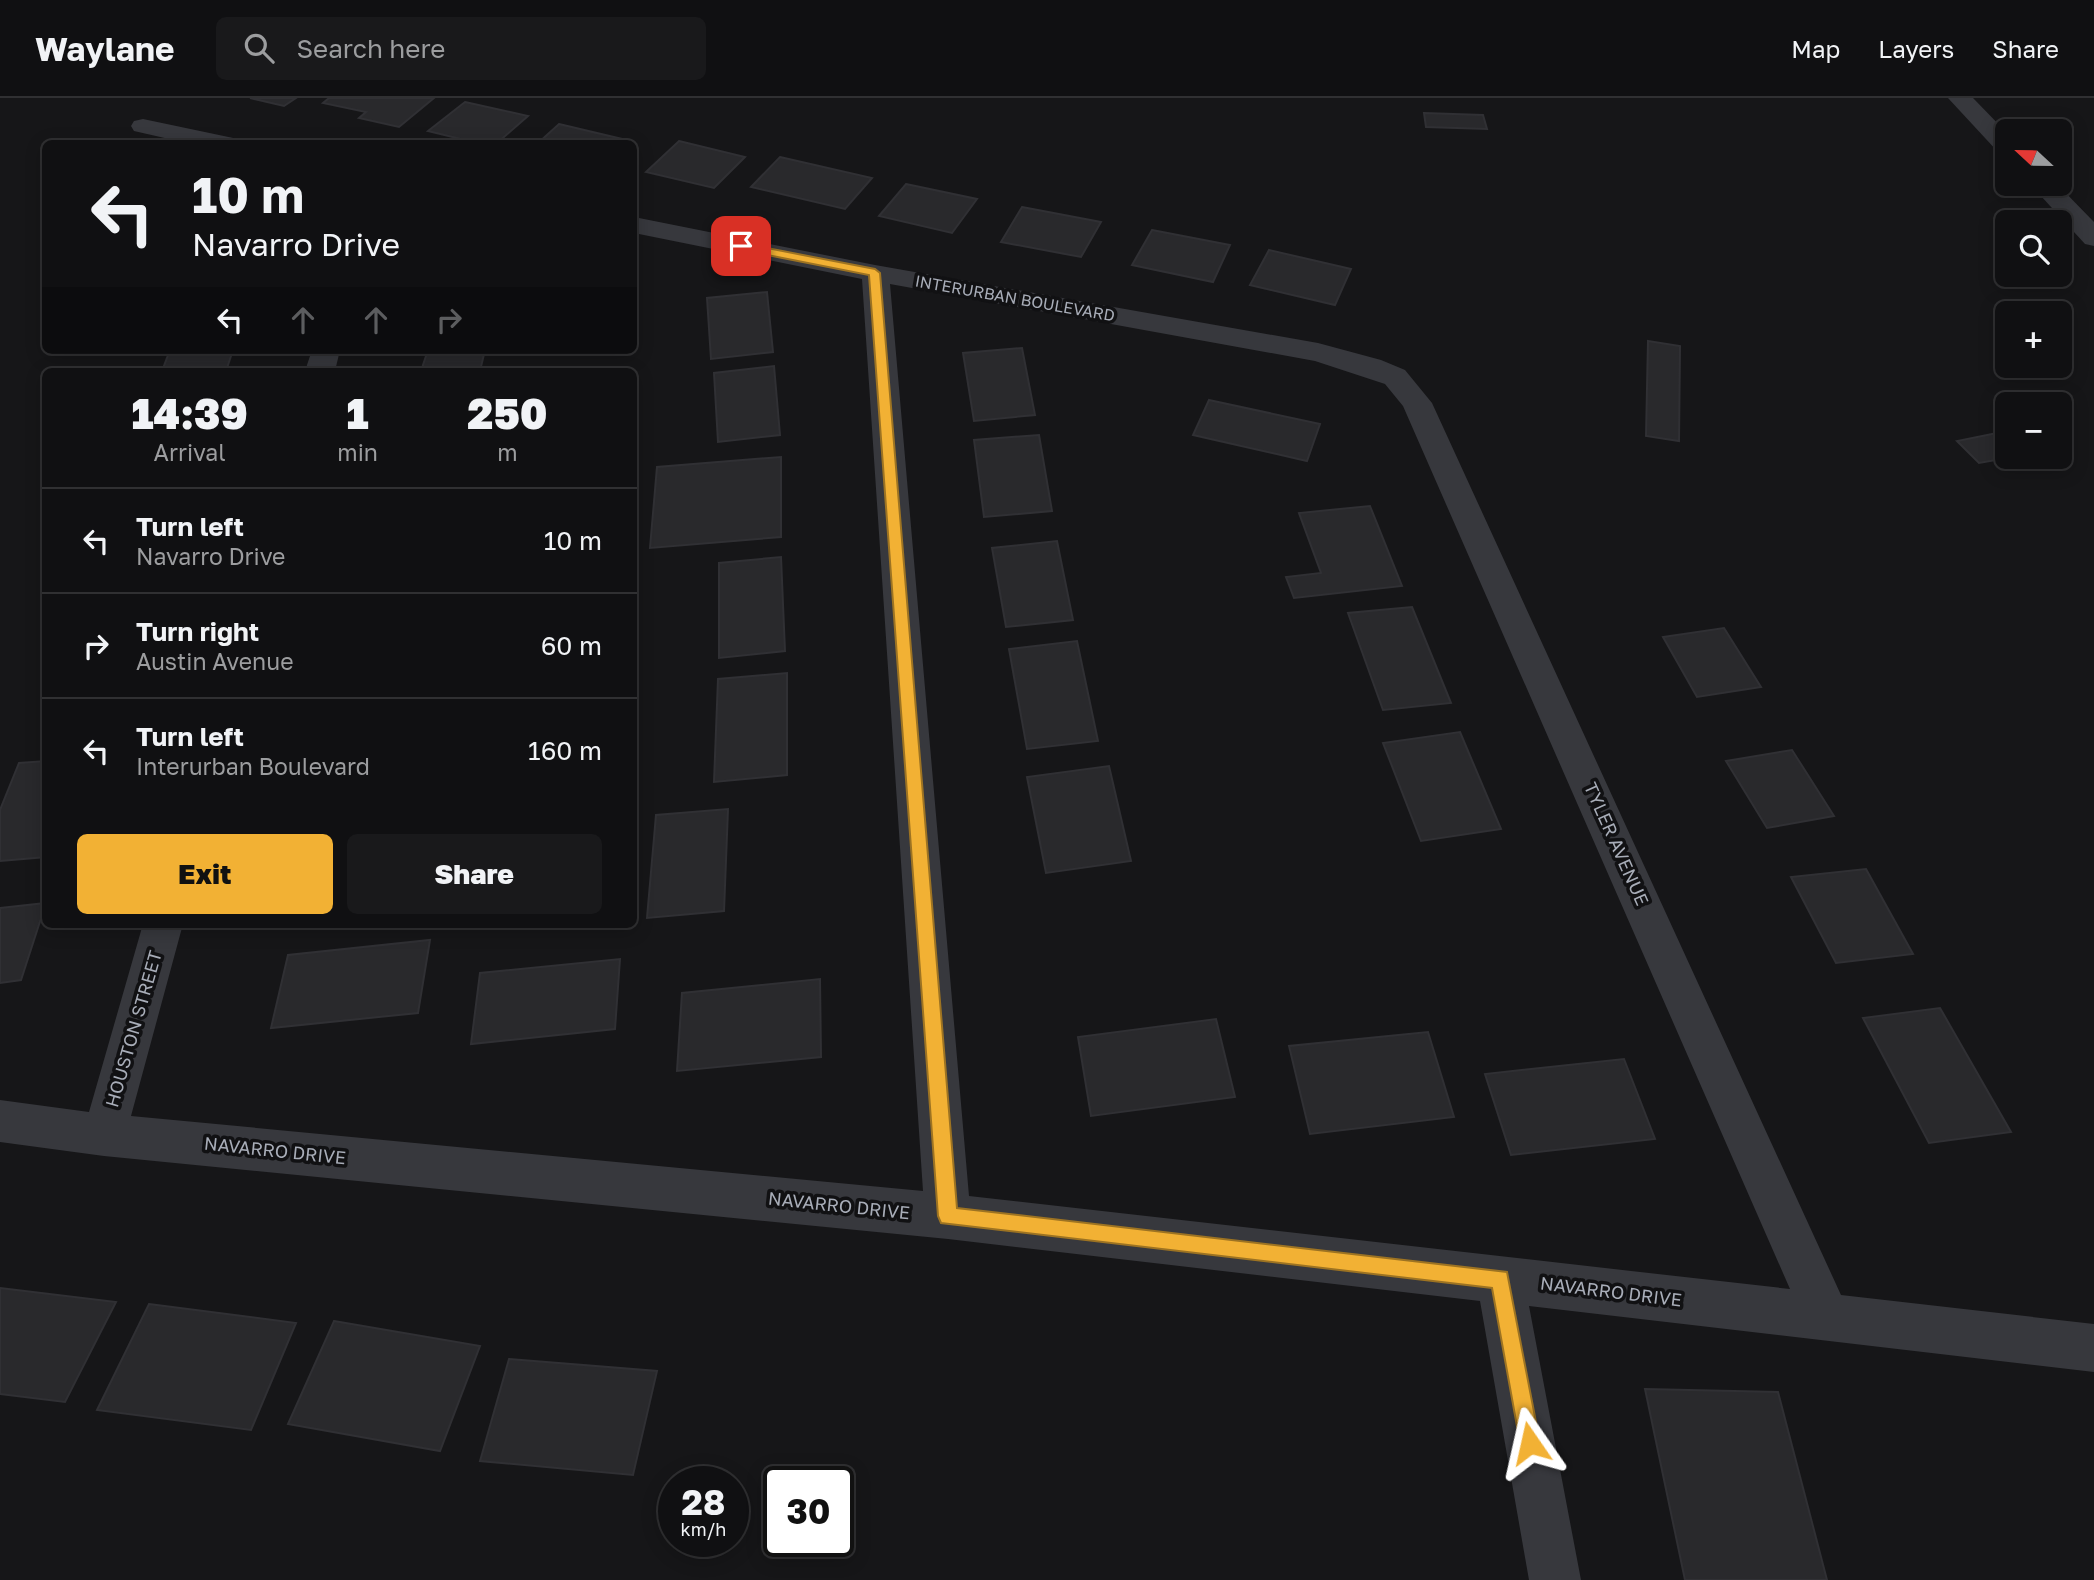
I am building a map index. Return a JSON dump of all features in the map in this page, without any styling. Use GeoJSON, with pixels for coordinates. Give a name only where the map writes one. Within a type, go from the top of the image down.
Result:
{"type":"FeatureCollection","features":[{"type":"Feature","properties":{"kind":"street"},"geometry":{"type":"LineString","coordinates":[[1960,98],[1995,134]]}},
{"type":"Feature","properties":{"kind":"street"},"geometry":{"type":"LineString","coordinates":[[143,126],[210,140]]}},
{"type":"Feature","properties":{"kind":"street"},"geometry":{"type":"LineString","coordinates":[[2054,196],[2094,238]]}},
{"type":"Feature","properties":{"kind":"street","name":"INTERURBAN BOULEVARD"},"geometry":{"type":"LineString","coordinates":[[637,226],[875,273],[1318,352],[1395,377]]}},
{"type":"Feature","properties":{"kind":"street"},"geometry":{"type":"LineString","coordinates":[[875,273],[948,1216]]}},
{"type":"Feature","properties":{"kind":"street","name":"TYLER AVENUE"},"geometry":{"type":"LineString","coordinates":[[1395,377],[1418,403],[1826,1317]]}},
{"type":"Feature","properties":{"kind":"street","name":"HOUSTON STREET"},"geometry":{"type":"LineString","coordinates":[[104,1135],[162,928]]}},
{"type":"Feature","properties":{"kind":"street","name":"NAVARRO DRIVE"},"geometry":{"type":"LineString","coordinates":[[0,1121],[104,1135],[948,1216],[2094,1348]]}},
{"type":"Feature","properties":{"kind":"street"},"geometry":{"type":"LineString","coordinates":[[1500,1279],[1555,1580]]}},
{"type":"Feature","properties":{"kind":"building"},"geometry":{"type":"Polygon","coordinates":[[[250,98],[296,98],[284,106],[250,98]]]}},
{"type":"Feature","properties":{"kind":"building"},"geometry":{"type":"Polygon","coordinates":[[[329,98],[434,98],[399,127],[359,118],[366,112],[323,103],[329,98]]]}},
{"type":"Feature","properties":{"kind":"building"},"geometry":{"type":"Polygon","coordinates":[[[465,102],[528,116],[501,140],[465,140],[428,131],[465,102]]]}},
{"type":"Feature","properties":{"kind":"building"},"geometry":{"type":"Polygon","coordinates":[[[1424,113],[1483,115],[1487,129],[1426,127],[1424,113]]]}},
{"type":"Feature","properties":{"kind":"building"},"geometry":{"type":"Polygon","coordinates":[[[559,124],[627,140],[541,140],[559,124]]]}},
{"type":"Feature","properties":{"kind":"building"},"geometry":{"type":"Polygon","coordinates":[[[679,141],[745,157],[714,188],[646,172],[679,141]]]}},
{"type":"Feature","properties":{"kind":"building"},"geometry":{"type":"Polygon","coordinates":[[[780,157],[872,178],[845,209],[751,187],[780,157]]]}},
{"type":"Feature","properties":{"kind":"building"},"geometry":{"type":"Polygon","coordinates":[[[906,184],[977,199],[952,233],[879,216],[906,184]]]}},
{"type":"Feature","properties":{"kind":"building"},"geometry":{"type":"Polygon","coordinates":[[[1022,207],[1101,222],[1081,257],[1001,242],[1022,207]]]}},
{"type":"Feature","properties":{"kind":"building"},"geometry":{"type":"Polygon","coordinates":[[[1152,230],[1230,245],[1213,282],[1132,265],[1152,230]]]}},
{"type":"Feature","properties":{"kind":"building"},"geometry":{"type":"Polygon","coordinates":[[[1269,250],[1351,269],[1335,305],[1250,285],[1269,250]]]}},
{"type":"Feature","properties":{"kind":"building"},"geometry":{"type":"Polygon","coordinates":[[[767,292],[773,352],[711,359],[707,298],[767,292]]]}},
{"type":"Feature","properties":{"kind":"building"},"geometry":{"type":"Polygon","coordinates":[[[1648,341],[1680,346],[1679,441],[1646,436],[1648,341]]]}},
{"type":"Feature","properties":{"kind":"building"},"geometry":{"type":"Polygon","coordinates":[[[1022,348],[1035,415],[974,421],[963,353],[1022,348]]]}},
{"type":"Feature","properties":{"kind":"building"},"geometry":{"type":"Polygon","coordinates":[[[168,354],[232,354],[227,368],[163,368],[168,354]]]}},
{"type":"Feature","properties":{"kind":"building"},"geometry":{"type":"Polygon","coordinates":[[[427,354],[484,354],[481,368],[422,368],[427,354]]]}},
{"type":"Feature","properties":{"kind":"building"},"geometry":{"type":"Polygon","coordinates":[[[774,366],[780,435],[718,442],[714,373],[774,366]]]}},
{"type":"Feature","properties":{"kind":"building"},"geometry":{"type":"Polygon","coordinates":[[[1209,400],[1320,424],[1307,461],[1193,435],[1209,400]]]}},
{"type":"Feature","properties":{"kind":"building"},"geometry":{"type":"Polygon","coordinates":[[[1995,433],[1995,460],[1979,463],[1957,441],[1995,433]]]}},
{"type":"Feature","properties":{"kind":"building"},"geometry":{"type":"Polygon","coordinates":[[[1039,435],[1052,511],[984,517],[974,440],[1039,435]]]}},
{"type":"Feature","properties":{"kind":"building"},"geometry":{"type":"Polygon","coordinates":[[[781,457],[781,537],[650,548],[657,467],[781,457]]]}},
{"type":"Feature","properties":{"kind":"building"},"geometry":{"type":"Polygon","coordinates":[[[1370,506],[1402,586],[1294,598],[1286,577],[1321,573],[1299,513],[1370,506]]]}},
{"type":"Feature","properties":{"kind":"building"},"geometry":{"type":"Polygon","coordinates":[[[1057,541],[1073,620],[1006,627],[992,548],[1057,541]]]}},
{"type":"Feature","properties":{"kind":"building"},"geometry":{"type":"Polygon","coordinates":[[[781,557],[785,651],[719,658],[719,563],[781,557]]]}},
{"type":"Feature","properties":{"kind":"building"},"geometry":{"type":"Polygon","coordinates":[[[1412,607],[1451,703],[1383,710],[1348,613],[1412,607]]]}},
{"type":"Feature","properties":{"kind":"building"},"geometry":{"type":"Polygon","coordinates":[[[1724,628],[1761,687],[1697,697],[1663,637],[1724,628]]]}},
{"type":"Feature","properties":{"kind":"building"},"geometry":{"type":"Polygon","coordinates":[[[1077,641],[1098,741],[1027,749],[1009,649],[1077,641]]]}},
{"type":"Feature","properties":{"kind":"building"},"geometry":{"type":"Polygon","coordinates":[[[787,673],[787,775],[714,782],[718,679],[787,673]]]}},
{"type":"Feature","properties":{"kind":"building"},"geometry":{"type":"Polygon","coordinates":[[[1460,732],[1501,829],[1421,841],[1383,743],[1460,732]]]}},
{"type":"Feature","properties":{"kind":"building"},"geometry":{"type":"Polygon","coordinates":[[[1792,750],[1834,816],[1767,828],[1726,761],[1792,750]]]}},
{"type":"Feature","properties":{"kind":"building"},"geometry":{"type":"Polygon","coordinates":[[[42,761],[42,857],[0,861],[0,810],[19,763],[42,761]]]}},
{"type":"Feature","properties":{"kind":"building"},"geometry":{"type":"Polygon","coordinates":[[[1109,766],[1131,861],[1046,873],[1027,777],[1109,766]]]}},
{"type":"Feature","properties":{"kind":"building"},"geometry":{"type":"Polygon","coordinates":[[[728,809],[724,911],[647,918],[656,815],[728,809]]]}},
{"type":"Feature","properties":{"kind":"building"},"geometry":{"type":"Polygon","coordinates":[[[1866,869],[1913,954],[1836,963],[1791,877],[1866,869]]]}},
{"type":"Feature","properties":{"kind":"building"},"geometry":{"type":"Polygon","coordinates":[[[42,903],[42,915],[21,980],[0,983],[0,908],[42,903]]]}},
{"type":"Feature","properties":{"kind":"building"},"geometry":{"type":"Polygon","coordinates":[[[430,940],[418,1013],[271,1028],[288,955],[430,940]]]}},
{"type":"Feature","properties":{"kind":"building"},"geometry":{"type":"Polygon","coordinates":[[[620,959],[615,1029],[471,1044],[480,973],[620,959]]]}},
{"type":"Feature","properties":{"kind":"building"},"geometry":{"type":"Polygon","coordinates":[[[820,979],[821,1057],[677,1071],[682,993],[820,979]]]}},
{"type":"Feature","properties":{"kind":"building"},"geometry":{"type":"Polygon","coordinates":[[[1940,1008],[2011,1132],[1929,1143],[1863,1018],[1940,1008]]]}},
{"type":"Feature","properties":{"kind":"building"},"geometry":{"type":"Polygon","coordinates":[[[1216,1019],[1235,1097],[1091,1116],[1078,1037],[1216,1019]]]}},
{"type":"Feature","properties":{"kind":"building"},"geometry":{"type":"Polygon","coordinates":[[[1428,1032],[1454,1117],[1310,1134],[1289,1046],[1428,1032]]]}},
{"type":"Feature","properties":{"kind":"building"},"geometry":{"type":"Polygon","coordinates":[[[1624,1059],[1655,1139],[1511,1155],[1485,1074],[1624,1059]]]}},
{"type":"Feature","properties":{"kind":"building"},"geometry":{"type":"Polygon","coordinates":[[[0,1288],[116,1302],[65,1402],[0,1394],[0,1288]]]}},
{"type":"Feature","properties":{"kind":"building"},"geometry":{"type":"Polygon","coordinates":[[[149,1304],[296,1323],[251,1430],[97,1410],[149,1304]]]}},
{"type":"Feature","properties":{"kind":"building"},"geometry":{"type":"Polygon","coordinates":[[[334,1321],[480,1346],[440,1451],[288,1424],[334,1321]]]}},
{"type":"Feature","properties":{"kind":"building"},"geometry":{"type":"Polygon","coordinates":[[[509,1359],[657,1371],[633,1475],[480,1461],[509,1359]]]}},
{"type":"Feature","properties":{"kind":"building"},"geometry":{"type":"Polygon","coordinates":[[[1645,1389],[1778,1392],[1827,1580],[1685,1580],[1645,1389]]]}},
{"type":"Feature","properties":{"kind":"route"},"geometry":{"type":"LineString","coordinates":[[741,246],[875,273],[948,1216],[1500,1279],[1530,1443]]}}]}
